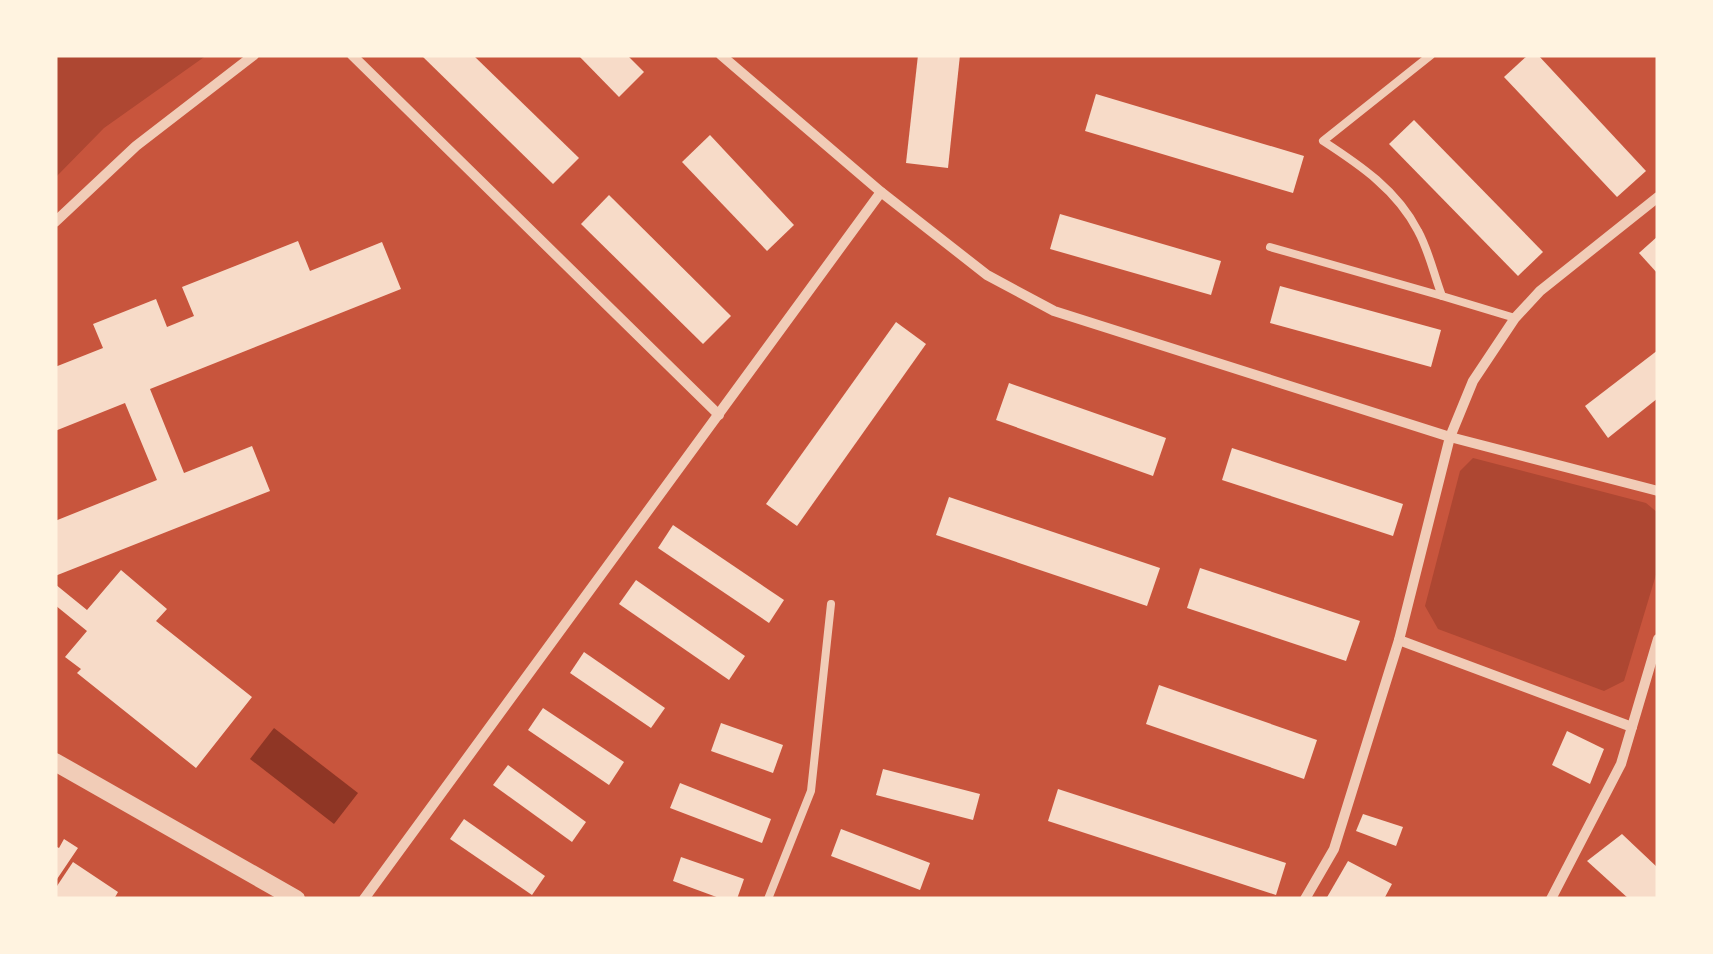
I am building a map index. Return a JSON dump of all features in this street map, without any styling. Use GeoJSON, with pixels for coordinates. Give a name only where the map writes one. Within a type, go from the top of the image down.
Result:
{"type":"FeatureCollection","features":[{"type":"Feature","properties":{"kind":"street"},"geometry":{"type":"LineString","coordinates":[[55,222],[136,146],[254,55]]}},
{"type":"Feature","properties":{"kind":"street"},"geometry":{"type":"LineString","coordinates":[[352,55],[719,415]]}},
{"type":"Feature","properties":{"kind":"street"},"geometry":{"type":"LineString","coordinates":[[721,55],[881,192],[988,275],[1054,311],[1450,437],[1658,491]]}},
{"type":"Feature","properties":{"kind":"street"},"geometry":{"type":"LineString","coordinates":[[364,899],[881,192]]}},
{"type":"Feature","properties":{"kind":"street"},"geometry":{"type":"LineString","coordinates":[[1306,899],[1334,849],[1399,640],[1450,437],[1473,381],[1515,318],[1540,291],[1658,197]]}},
{"type":"Feature","properties":{"kind":"street"},"geometry":{"type":"LineString","coordinates":[[1550,899],[1621,764],[1658,639]]}},
{"type":"Feature","properties":{"kind":"street"},"geometry":{"type":"LineString","coordinates":[[1399,640],[1632,726]]}},
{"type":"Feature","properties":{"kind":"street"},"geometry":{"type":"LineString","coordinates":[[55,762],[296,899]]}},
{"type":"Feature","properties":{"kind":"lane"},"geometry":{"type":"LineString","coordinates":[[1431,55],[1323,141],[1366,168],[1396,200],[1418,231],[1442,296]]}},
{"type":"Feature","properties":{"kind":"lane"},"geometry":{"type":"LineString","coordinates":[[1270,246],[1515,318]]}},
{"type":"Feature","properties":{"kind":"lane"},"geometry":{"type":"LineString","coordinates":[[768,899],[811,791],[830,604]]}},
{"type":"Feature","properties":{"kind":"shaded area"},"geometry":{"type":"Polygon","coordinates":[[[55,55],[207,55],[104,128],[55,178],[55,55]]]}},
{"type":"Feature","properties":{"kind":"shaded area"},"geometry":{"type":"Polygon","coordinates":[[[1473,458],[1646,503],[1658,513],[1658,568],[1624,681],[1604,691],[1438,629],[1425,606],[1460,471],[1473,458]]]}},
{"type":"Feature","properties":{"kind":"shaded area"},"geometry":{"type":"Polygon","coordinates":[[[274,728],[358,793],[334,824],[250,759],[274,728]]]}},
{"type":"Feature","properties":{"kind":"building"},"geometry":{"type":"Polygon","coordinates":[[[421,55],[473,55],[579,158],[553,184],[421,55]]]}},
{"type":"Feature","properties":{"kind":"building"},"geometry":{"type":"Polygon","coordinates":[[[578,55],[627,55],[644,72],[619,97],[578,55]]]}},
{"type":"Feature","properties":{"kind":"building"},"geometry":{"type":"Polygon","coordinates":[[[918,55],[960,55],[948,168],[906,163],[918,55]]]}},
{"type":"Feature","properties":{"kind":"building"},"geometry":{"type":"Polygon","coordinates":[[[1528,55],[1538,55],[1646,171],[1617,197],[1504,77],[1528,55]]]}},
{"type":"Feature","properties":{"kind":"building"},"geometry":{"type":"Polygon","coordinates":[[[1096,94],[1304,156],[1293,193],[1085,131],[1096,94]]]}},
{"type":"Feature","properties":{"kind":"building"},"geometry":{"type":"Polygon","coordinates":[[[1414,120],[1543,252],[1518,276],[1389,144],[1414,120]]]}},
{"type":"Feature","properties":{"kind":"building"},"geometry":{"type":"Polygon","coordinates":[[[710,135],[794,225],[767,251],[682,162],[710,135]]]}},
{"type":"Feature","properties":{"kind":"building"},"geometry":{"type":"Polygon","coordinates":[[[609,195],[731,316],[703,344],[581,224],[609,195]]]}},
{"type":"Feature","properties":{"kind":"building"},"geometry":{"type":"Polygon","coordinates":[[[1060,214],[1221,261],[1211,295],[1050,249],[1060,214]]]}},
{"type":"Feature","properties":{"kind":"building"},"geometry":{"type":"Polygon","coordinates":[[[1658,236],[1658,274],[1639,253],[1658,236]]]}},
{"type":"Feature","properties":{"kind":"building"},"geometry":{"type":"Polygon","coordinates":[[[298,241],[310,271],[382,242],[401,289],[150,389],[184,473],[252,446],[270,491],[55,576],[55,521],[157,480],[125,403],[55,431],[55,367],[103,348],[93,324],[156,299],[167,327],[194,316],[182,287],[298,241]]]}},
{"type":"Feature","properties":{"kind":"building"},"geometry":{"type":"Polygon","coordinates":[[[1280,286],[1441,330],[1431,367],[1270,323],[1280,286]]]}},
{"type":"Feature","properties":{"kind":"building"},"geometry":{"type":"Polygon","coordinates":[[[896,322],[926,344],[797,526],[766,504],[896,322]]]}},
{"type":"Feature","properties":{"kind":"building"},"geometry":{"type":"Polygon","coordinates":[[[1658,350],[1658,398],[1608,438],[1585,406],[1658,350]]]}},
{"type":"Feature","properties":{"kind":"building"},"geometry":{"type":"Polygon","coordinates":[[[1009,383],[1166,438],[1153,476],[996,420],[1009,383]]]}},
{"type":"Feature","properties":{"kind":"building"},"geometry":{"type":"Polygon","coordinates":[[[1232,448],[1403,504],[1393,536],[1222,480],[1232,448]]]}},
{"type":"Feature","properties":{"kind":"building"},"geometry":{"type":"Polygon","coordinates":[[[949,497],[1160,568],[1147,606],[936,535],[949,497]]]}},
{"type":"Feature","properties":{"kind":"building"},"geometry":{"type":"Polygon","coordinates":[[[673,525],[784,600],[769,623],[658,548],[673,525]]]}},
{"type":"Feature","properties":{"kind":"building"},"geometry":{"type":"Polygon","coordinates":[[[1200,568],[1360,621],[1346,661],[1187,608],[1200,568]]]}},
{"type":"Feature","properties":{"kind":"building"},"geometry":{"type":"Polygon","coordinates":[[[121,570],[167,609],[156,621],[252,697],[196,768],[77,673],[81,669],[65,657],[87,631],[55,605],[55,584],[87,610],[121,570]]]}},
{"type":"Feature","properties":{"kind":"building"},"geometry":{"type":"Polygon","coordinates":[[[636,580],[745,656],[729,680],[619,604],[636,580]]]}},
{"type":"Feature","properties":{"kind":"building"},"geometry":{"type":"Polygon","coordinates":[[[584,652],[665,708],[651,728],[570,673],[584,652]]]}},
{"type":"Feature","properties":{"kind":"building"},"geometry":{"type":"Polygon","coordinates":[[[1159,685],[1317,740],[1304,779],[1146,724],[1159,685]]]}},
{"type":"Feature","properties":{"kind":"building"},"geometry":{"type":"Polygon","coordinates":[[[543,708],[624,762],[609,785],[528,730],[543,708]]]}},
{"type":"Feature","properties":{"kind":"building"},"geometry":{"type":"Polygon","coordinates":[[[721,723],[783,745],[773,773],[711,751],[721,723]]]}},
{"type":"Feature","properties":{"kind":"building"},"geometry":{"type":"Polygon","coordinates":[[[1567,731],[1604,749],[1590,784],[1552,765],[1567,731]]]}},
{"type":"Feature","properties":{"kind":"building"},"geometry":{"type":"Polygon","coordinates":[[[508,765],[586,822],[572,842],[493,785],[508,765]]]}},
{"type":"Feature","properties":{"kind":"building"},"geometry":{"type":"Polygon","coordinates":[[[883,769],[980,794],[973,820],[876,795],[883,769]]]}},
{"type":"Feature","properties":{"kind":"building"},"geometry":{"type":"Polygon","coordinates":[[[680,783],[771,819],[762,843],[670,808],[680,783]]]}},
{"type":"Feature","properties":{"kind":"building"},"geometry":{"type":"Polygon","coordinates":[[[1058,789],[1286,863],[1276,895],[1048,821],[1058,789]]]}},
{"type":"Feature","properties":{"kind":"building"},"geometry":{"type":"Polygon","coordinates":[[[1363,814],[1403,827],[1396,846],[1356,831],[1363,814]]]}},
{"type":"Feature","properties":{"kind":"building"},"geometry":{"type":"Polygon","coordinates":[[[464,819],[545,876],[532,895],[450,839],[464,819]]]}},
{"type":"Feature","properties":{"kind":"building"},"geometry":{"type":"Polygon","coordinates":[[[841,829],[930,863],[920,890],[831,856],[841,829]]]}},
{"type":"Feature","properties":{"kind":"building"},"geometry":{"type":"Polygon","coordinates":[[[1622,834],[1658,868],[1658,899],[1629,899],[1587,861],[1622,834]]]}},
{"type":"Feature","properties":{"kind":"building"},"geometry":{"type":"Polygon","coordinates":[[[64,839],[78,848],[55,882],[55,846],[59,848],[64,839]]]}},
{"type":"Feature","properties":{"kind":"building"},"geometry":{"type":"Polygon","coordinates":[[[681,857],[744,879],[737,899],[722,899],[673,881],[681,857]]]}},
{"type":"Feature","properties":{"kind":"building"},"geometry":{"type":"Polygon","coordinates":[[[1348,861],[1392,884],[1384,899],[1326,899],[1348,861]]]}},
{"type":"Feature","properties":{"kind":"building"},"geometry":{"type":"Polygon","coordinates":[[[73,862],[118,892],[114,899],[55,897],[55,889],[73,862]]]}}]}
